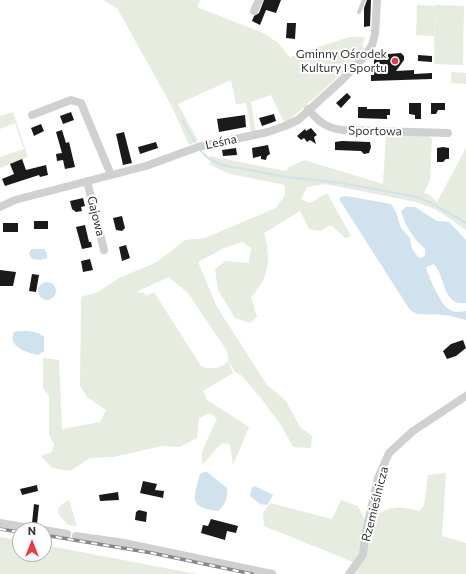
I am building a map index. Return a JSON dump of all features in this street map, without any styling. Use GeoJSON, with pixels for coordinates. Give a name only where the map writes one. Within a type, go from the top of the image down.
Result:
{"type":"FeatureCollection","features":[{"type":"Feature","properties":{"kind":"street"},"geometry":{"type":"LineString","coordinates":[[254,11],[259,0]]}},
{"type":"Feature","properties":{"kind":"street","name":"Leśna"},"geometry":{"type":"LineString","coordinates":[[0,207],[15,200],[146,166],[198,147],[278,129],[298,120],[342,80],[365,56],[372,45],[375,34],[378,0]]}},
{"type":"Feature","properties":{"kind":"street"},"geometry":{"type":"LineString","coordinates":[[32,115],[71,100],[81,103],[111,175]]}},
{"type":"Feature","properties":{"kind":"street","name":"Sportowa"},"geometry":{"type":"LineString","coordinates":[[308,110],[326,126],[342,130],[448,133]]}},
{"type":"Feature","properties":{"kind":"street","name":"Gajowa"},"geometry":{"type":"LineString","coordinates":[[87,181],[104,250]]}},
{"type":"Feature","properties":{"kind":"street","name":"Rzemieślnicza"},"geometry":{"type":"LineString","coordinates":[[349,574],[363,555],[365,536],[378,478],[389,453],[413,431],[466,396]]}},
{"type":"Feature","properties":{"kind":"street"},"geometry":{"type":"LineString","coordinates":[[0,524],[12,526]]}},
{"type":"Feature","properties":{"kind":"street"},"geometry":{"type":"LineString","coordinates":[[52,532],[67,534]]}},
{"type":"Feature","properties":{"kind":"street"},"geometry":{"type":"LineString","coordinates":[[76,536],[124,543],[272,574]]}},
{"type":"Feature","properties":{"kind":"lane"},"geometry":{"type":"LineString","coordinates":[[359,12],[364,0]]}},
{"type":"Feature","properties":{"kind":"shaded area"},"geometry":{"type":"Polygon","coordinates":[[[103,0],[200,0],[197,7],[263,33],[277,42],[290,57],[349,37],[365,37],[363,44],[364,51],[349,67],[285,124],[271,95],[251,102],[256,132],[251,132],[246,103],[236,104],[231,80],[178,104],[198,141],[189,145],[172,107],[117,8],[103,0]]]}},
{"type":"Feature","properties":{"kind":"shaded area"},"geometry":{"type":"Polygon","coordinates":[[[417,5],[435,6],[434,36],[416,35],[417,5]]]}},
{"type":"Feature","properties":{"kind":"shaded area"},"geometry":{"type":"Polygon","coordinates":[[[435,5],[464,6],[463,65],[434,64],[435,5]]]}},
{"type":"Feature","properties":{"kind":"shaded area"},"geometry":{"type":"Polygon","coordinates":[[[451,72],[466,73],[466,84],[451,83],[451,72]]]}},
{"type":"Feature","properties":{"kind":"shaded area"},"geometry":{"type":"Polygon","coordinates":[[[13,112],[28,157],[0,168],[0,157],[24,149],[15,123],[0,129],[0,116],[13,112]]]}},
{"type":"Feature","properties":{"kind":"shaded area"},"geometry":{"type":"Polygon","coordinates":[[[386,134],[427,135],[432,139],[430,180],[424,193],[430,195],[437,202],[466,148],[466,230],[437,210],[416,202],[325,184],[307,187],[301,199],[310,203],[327,193],[351,236],[345,238],[331,225],[320,231],[309,229],[300,211],[264,233],[268,250],[267,267],[262,282],[251,297],[257,317],[250,323],[235,318],[218,290],[215,269],[226,261],[249,263],[251,248],[242,242],[224,248],[198,262],[217,307],[267,385],[286,401],[300,427],[312,436],[311,448],[293,447],[281,425],[260,397],[241,375],[235,372],[228,360],[227,351],[188,293],[169,277],[136,292],[144,293],[146,296],[154,292],[201,366],[215,368],[222,366],[228,361],[233,373],[203,391],[207,400],[249,427],[233,465],[230,444],[222,443],[202,465],[202,452],[217,418],[209,413],[199,418],[197,438],[180,447],[162,446],[113,457],[90,458],[70,471],[52,468],[41,456],[52,452],[54,444],[49,434],[49,396],[43,388],[43,358],[59,360],[62,429],[100,422],[106,410],[88,398],[80,386],[81,297],[98,292],[119,278],[157,262],[185,240],[205,238],[276,208],[285,195],[285,185],[230,174],[210,165],[210,156],[285,171],[289,167],[304,160],[383,184],[386,134]]]}},
{"type":"Feature","properties":{"kind":"shaded area"},"geometry":{"type":"Polygon","coordinates":[[[446,473],[442,536],[466,543],[466,574],[348,574],[358,564],[264,526],[263,513],[270,503],[332,519],[341,500],[358,506],[366,522],[391,508],[397,507],[420,511],[424,505],[428,475],[446,473]]]}},
{"type":"Feature","properties":{"kind":"shaded area"},"geometry":{"type":"Polygon","coordinates":[[[69,500],[77,526],[68,525],[59,515],[58,509],[62,504],[69,500]]]}},
{"type":"Feature","properties":{"kind":"shaded area"},"geometry":{"type":"Polygon","coordinates":[[[0,537],[12,539],[12,562],[52,562],[52,547],[197,574],[0,574],[0,537]]]}},
{"type":"Feature","properties":{"kind":"water"},"geometry":{"type":"Polygon","coordinates":[[[346,196],[391,204],[396,212],[401,228],[410,238],[412,249],[418,257],[422,258],[425,255],[425,249],[415,239],[406,225],[401,211],[406,207],[415,207],[437,221],[449,222],[466,240],[466,303],[458,303],[448,295],[441,276],[434,264],[426,267],[435,289],[444,305],[449,310],[459,312],[466,311],[466,320],[437,314],[420,314],[410,310],[339,199],[346,196]]]}},
{"type":"Feature","properties":{"kind":"water"},"geometry":{"type":"Polygon","coordinates":[[[31,249],[44,249],[47,253],[47,258],[40,260],[32,259],[29,254],[31,249]]]}},
{"type":"Feature","properties":{"kind":"water"},"geometry":{"type":"Polygon","coordinates":[[[47,282],[53,285],[56,291],[53,297],[47,300],[41,297],[38,291],[41,285],[47,282]]]}},
{"type":"Feature","properties":{"kind":"water"},"geometry":{"type":"Polygon","coordinates":[[[14,332],[35,332],[44,337],[44,351],[38,355],[29,353],[19,348],[13,341],[14,332]]]}},
{"type":"Feature","properties":{"kind":"water"},"geometry":{"type":"Polygon","coordinates":[[[207,472],[227,488],[226,501],[218,511],[201,507],[195,500],[200,474],[207,472]]]}},
{"type":"Feature","properties":{"kind":"water"},"geometry":{"type":"Polygon","coordinates":[[[255,486],[273,495],[267,505],[260,504],[250,496],[252,487],[255,486]]]}},
{"type":"Feature","properties":{"kind":"building"},"geometry":{"type":"Polygon","coordinates":[[[264,0],[281,0],[276,13],[266,10],[260,25],[252,21],[254,16],[259,13],[264,0]]]}},
{"type":"Feature","properties":{"kind":"building"},"geometry":{"type":"Polygon","coordinates":[[[367,0],[371,0],[370,26],[364,27],[364,8],[367,0]]]}},
{"type":"Feature","properties":{"kind":"building"},"geometry":{"type":"Polygon","coordinates":[[[287,23],[296,23],[295,39],[286,38],[287,23]]]}},
{"type":"Feature","properties":{"kind":"building"},"geometry":{"type":"Polygon","coordinates":[[[401,53],[404,56],[404,60],[396,71],[414,70],[414,74],[432,73],[432,79],[371,81],[371,75],[374,75],[374,57],[388,57],[388,54],[401,53]]]}},
{"type":"Feature","properties":{"kind":"building"},"geometry":{"type":"Polygon","coordinates":[[[418,55],[432,56],[432,62],[418,61],[418,55]]]}},
{"type":"Feature","properties":{"kind":"building"},"geometry":{"type":"Polygon","coordinates":[[[347,93],[351,97],[341,108],[336,103],[347,93]]]}},
{"type":"Feature","properties":{"kind":"building"},"geometry":{"type":"Polygon","coordinates":[[[409,103],[421,103],[421,119],[415,119],[415,115],[409,114],[409,103]]]}},
{"type":"Feature","properties":{"kind":"building"},"geometry":{"type":"Polygon","coordinates":[[[431,103],[445,103],[445,110],[438,110],[436,114],[431,114],[431,103]]]}},
{"type":"Feature","properties":{"kind":"building"},"geometry":{"type":"Polygon","coordinates":[[[358,107],[367,107],[367,109],[390,109],[390,115],[387,115],[387,119],[358,118],[358,107]]]}},
{"type":"Feature","properties":{"kind":"building"},"geometry":{"type":"Polygon","coordinates":[[[71,112],[74,120],[63,124],[60,116],[71,112]]]}},
{"type":"Feature","properties":{"kind":"building"},"geometry":{"type":"Polygon","coordinates":[[[274,114],[276,121],[262,126],[259,118],[274,114]]]}},
{"type":"Feature","properties":{"kind":"building"},"geometry":{"type":"Polygon","coordinates":[[[245,115],[246,127],[219,132],[217,119],[245,115]]]}},
{"type":"Feature","properties":{"kind":"building"},"geometry":{"type":"Polygon","coordinates":[[[41,124],[44,131],[34,136],[31,128],[41,124]]]}},
{"type":"Feature","properties":{"kind":"building"},"geometry":{"type":"Polygon","coordinates":[[[311,128],[317,135],[314,137],[316,144],[310,140],[307,142],[304,138],[301,140],[297,136],[305,129],[306,131],[311,128]]]}},
{"type":"Feature","properties":{"kind":"building"},"geometry":{"type":"Polygon","coordinates":[[[62,130],[66,143],[69,142],[75,167],[65,169],[63,160],[57,161],[56,154],[62,153],[56,132],[62,130]]]}},
{"type":"Feature","properties":{"kind":"building"},"geometry":{"type":"Polygon","coordinates":[[[124,132],[132,163],[123,165],[116,134],[124,132]]]}},
{"type":"Feature","properties":{"kind":"building"},"geometry":{"type":"Polygon","coordinates":[[[156,142],[158,148],[140,154],[138,147],[156,142]]]}},
{"type":"Feature","properties":{"kind":"building"},"geometry":{"type":"Polygon","coordinates":[[[335,142],[370,142],[371,147],[369,153],[364,154],[361,151],[335,150],[335,142]]]}},
{"type":"Feature","properties":{"kind":"building"},"geometry":{"type":"Polygon","coordinates":[[[268,145],[270,154],[267,156],[266,160],[261,159],[261,156],[253,158],[252,148],[268,145]]]}},
{"type":"Feature","properties":{"kind":"building"},"geometry":{"type":"Polygon","coordinates":[[[236,148],[237,155],[223,156],[222,150],[236,148]]]}},
{"type":"Feature","properties":{"kind":"building"},"geometry":{"type":"Polygon","coordinates":[[[437,148],[449,148],[449,159],[446,159],[443,162],[437,162],[437,148]]]}},
{"type":"Feature","properties":{"kind":"building"},"geometry":{"type":"Polygon","coordinates":[[[22,159],[26,170],[46,165],[48,175],[40,177],[39,175],[5,186],[2,179],[14,174],[10,164],[22,159]]]}},
{"type":"Feature","properties":{"kind":"building"},"geometry":{"type":"Polygon","coordinates":[[[83,198],[85,206],[81,207],[82,211],[76,212],[72,209],[70,201],[83,198]]]}},
{"type":"Feature","properties":{"kind":"building"},"geometry":{"type":"Polygon","coordinates":[[[122,216],[125,228],[122,231],[116,230],[113,218],[122,216]]]}},
{"type":"Feature","properties":{"kind":"building"},"geometry":{"type":"Polygon","coordinates":[[[34,221],[48,221],[48,229],[34,229],[34,221]]]}},
{"type":"Feature","properties":{"kind":"building"},"geometry":{"type":"Polygon","coordinates":[[[3,223],[18,223],[18,232],[3,232],[3,223]]]}},
{"type":"Feature","properties":{"kind":"building"},"geometry":{"type":"Polygon","coordinates":[[[85,225],[89,242],[91,242],[92,247],[82,249],[76,227],[85,225]]]}},
{"type":"Feature","properties":{"kind":"building"},"geometry":{"type":"Polygon","coordinates":[[[126,245],[130,258],[122,261],[119,247],[126,245]]]}},
{"type":"Feature","properties":{"kind":"building"},"geometry":{"type":"Polygon","coordinates":[[[90,259],[93,270],[83,272],[81,261],[90,259]]]}},
{"type":"Feature","properties":{"kind":"building"},"geometry":{"type":"Polygon","coordinates":[[[0,270],[16,272],[13,286],[0,286],[0,270]]]}},
{"type":"Feature","properties":{"kind":"building"},"geometry":{"type":"Polygon","coordinates":[[[32,274],[39,275],[36,292],[29,291],[32,274]]]}},
{"type":"Feature","properties":{"kind":"building"},"geometry":{"type":"Polygon","coordinates":[[[463,340],[466,348],[456,356],[447,359],[443,351],[451,344],[463,340]]]}},
{"type":"Feature","properties":{"kind":"building"},"geometry":{"type":"Polygon","coordinates":[[[143,481],[157,484],[155,490],[164,491],[163,498],[140,493],[143,481]]]}},
{"type":"Feature","properties":{"kind":"building"},"geometry":{"type":"Polygon","coordinates":[[[37,485],[38,491],[22,495],[20,489],[37,485]]]}},
{"type":"Feature","properties":{"kind":"building"},"geometry":{"type":"Polygon","coordinates":[[[118,492],[119,500],[100,501],[99,495],[118,492]]]}},
{"type":"Feature","properties":{"kind":"building"},"geometry":{"type":"Polygon","coordinates":[[[34,504],[39,505],[37,522],[32,522],[34,504]]]}},
{"type":"Feature","properties":{"kind":"building"},"geometry":{"type":"Polygon","coordinates":[[[139,510],[147,512],[146,522],[135,520],[136,512],[139,510]]]}},
{"type":"Feature","properties":{"kind":"building"},"geometry":{"type":"Polygon","coordinates":[[[211,519],[238,526],[236,533],[227,531],[225,540],[201,533],[203,525],[208,526],[211,519]]]}},
{"type":"Feature","properties":{"kind":"waterway"},"geometry":{"type":"LineString","coordinates":[[182,120],[195,142]]}},
{"type":"Feature","properties":{"kind":"waterway"},"geometry":{"type":"LineString","coordinates":[[201,151],[208,158],[221,165],[287,177],[341,183],[417,197],[431,203],[466,223]]}},
{"type":"Feature","properties":{"kind":"railway"},"geometry":{"type":"LineString","coordinates":[[0,529],[12,531]]}},
{"type":"Feature","properties":{"kind":"railway"},"geometry":{"type":"LineString","coordinates":[[52,536],[152,553],[252,574]]}},
{"type":"Feature","properties":{"kind":"place","name":"Gminny Ośrodek Kultury I Sportu"},"geometry":{"type":"Point","coordinates":[395,61]}}]}
